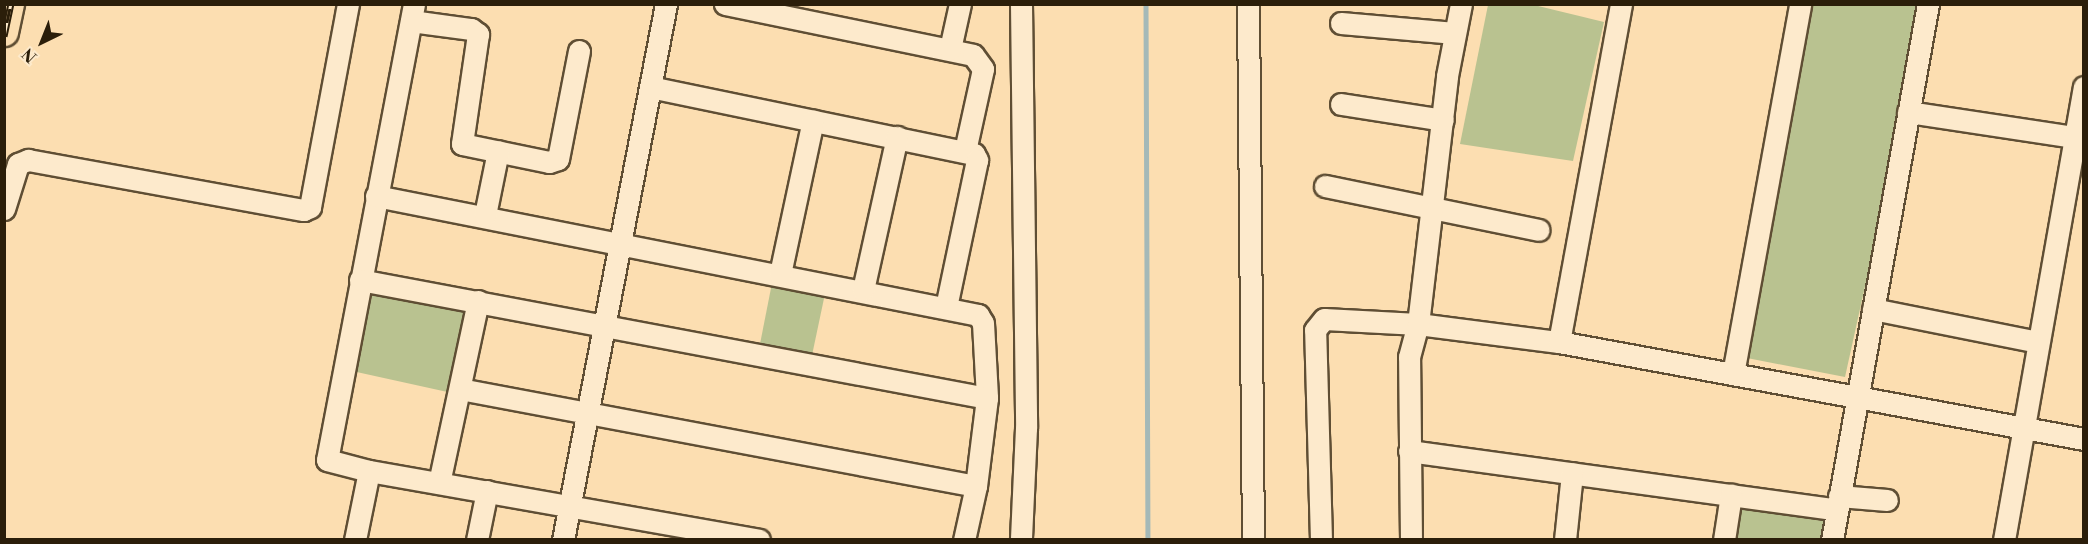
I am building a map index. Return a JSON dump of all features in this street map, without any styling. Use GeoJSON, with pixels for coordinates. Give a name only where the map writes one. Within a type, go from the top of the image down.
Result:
{"type":"FeatureCollection","features":[{"type":"Feature","properties":{"kind":"main road"},"geometry":{"type":"LineString","coordinates":[[4,32],[10,4]]}},
{"type":"Feature","properties":{"kind":"street"},"geometry":{"type":"LineString","coordinates":[[4,209],[18,164],[28,160],[304,210],[310,207],[348,4]]}},
{"type":"Feature","properties":{"kind":"street"},"geometry":{"type":"LineString","coordinates":[[563,540],[666,4]]}},
{"type":"Feature","properties":{"kind":"street"},"geometry":{"type":"LineString","coordinates":[[724,4],[811,13],[973,55],[982,69],[965,151]]}},
{"type":"Feature","properties":{"kind":"street"},"geometry":{"type":"LineString","coordinates":[[950,49],[960,4]]}},
{"type":"Feature","properties":{"kind":"street"},"geometry":{"type":"LineString","coordinates":[[1021,4],[1026,428],[1021,540]]}},
{"type":"Feature","properties":{"kind":"street"},"geometry":{"type":"LineString","coordinates":[[1248,4],[1252,540]]}},
{"type":"Feature","properties":{"kind":"street"},"geometry":{"type":"LineString","coordinates":[[1411,540],[1409,357],[1418,324],[1434,210],[1443,120],[1461,4]]}},
{"type":"Feature","properties":{"kind":"street"},"geometry":{"type":"LineString","coordinates":[[1559,342],[1621,4]]}},
{"type":"Feature","properties":{"kind":"street"},"geometry":{"type":"LineString","coordinates":[[1733,374],[1800,4]]}},
{"type":"Feature","properties":{"kind":"street"},"geometry":{"type":"LineString","coordinates":[[1832,540],[1928,4]]}},
{"type":"Feature","properties":{"kind":"street"},"geometry":{"type":"LineString","coordinates":[[579,51],[558,159],[549,162],[465,146],[460,141],[478,34],[471,29],[412,13],[325,454],[327,460],[369,471],[570,506],[651,530],[759,540]]}},
{"type":"Feature","properties":{"kind":"street"},"geometry":{"type":"LineString","coordinates":[[1341,23],[1455,33]]}},
{"type":"Feature","properties":{"kind":"street"},"geometry":{"type":"LineString","coordinates":[[650,87],[965,151],[977,160],[946,307]]}},
{"type":"Feature","properties":{"kind":"street"},"geometry":{"type":"LineString","coordinates":[[2004,540],[2084,87]]}},
{"type":"Feature","properties":{"kind":"street"},"geometry":{"type":"LineString","coordinates":[[1341,104],[1443,120]]}},
{"type":"Feature","properties":{"kind":"street"},"geometry":{"type":"LineString","coordinates":[[1908,112],[2074,137]]}},
{"type":"Feature","properties":{"kind":"street"},"geometry":{"type":"LineString","coordinates":[[780,274],[813,120]]}},
{"type":"Feature","properties":{"kind":"street"},"geometry":{"type":"LineString","coordinates":[[863,290],[897,136]]}},
{"type":"Feature","properties":{"kind":"street"},"geometry":{"type":"LineString","coordinates":[[485,215],[498,151]]}},
{"type":"Feature","properties":{"kind":"street"},"geometry":{"type":"LineString","coordinates":[[1324,186],[1539,230]]}},
{"type":"Feature","properties":{"kind":"street"},"geometry":{"type":"LineString","coordinates":[[376,195],[974,313],[983,323],[987,398],[976,486],[964,540]]}},
{"type":"Feature","properties":{"kind":"street"},"geometry":{"type":"LineString","coordinates":[[360,280],[987,398]]}},
{"type":"Feature","properties":{"kind":"street"},"geometry":{"type":"LineString","coordinates":[[439,483],[478,301]]}},
{"type":"Feature","properties":{"kind":"street"},"geometry":{"type":"LineString","coordinates":[[1873,309],[2038,342]]}},
{"type":"Feature","properties":{"kind":"street"},"geometry":{"type":"LineString","coordinates":[[1321,540],[1317,324],[1324,319],[1418,324],[1559,342],[2084,439]]}},
{"type":"Feature","properties":{"kind":"street"},"geometry":{"type":"LineString","coordinates":[[460,389],[976,486]]}},
{"type":"Feature","properties":{"kind":"street"},"geometry":{"type":"LineString","coordinates":[[1409,451],[1731,495],[1838,503],[1887,500]]}},
{"type":"Feature","properties":{"kind":"street"},"geometry":{"type":"LineString","coordinates":[[355,540],[369,471]]}},
{"type":"Feature","properties":{"kind":"street"},"geometry":{"type":"LineString","coordinates":[[1565,540],[1572,473]]}},
{"type":"Feature","properties":{"kind":"street"},"geometry":{"type":"LineString","coordinates":[[477,540],[487,491]]}},
{"type":"Feature","properties":{"kind":"street"},"geometry":{"type":"LineString","coordinates":[[1724,540],[1731,495]]}},
{"type":"Feature","properties":{"kind":"green space"},"geometry":{"type":"Polygon","coordinates":[[[1488,5],[1534,5],[1604,22],[1573,161],[1460,144],[1488,5]]]}},
{"type":"Feature","properties":{"kind":"green space"},"geometry":{"type":"Polygon","coordinates":[[[1813,5],[1927,5],[1845,377],[1747,358],[1813,5]]]}},
{"type":"Feature","properties":{"kind":"green space"},"geometry":{"type":"Polygon","coordinates":[[[773,278],[826,289],[811,360],[759,349],[773,278]]]}},
{"type":"Feature","properties":{"kind":"green space"},"geometry":{"type":"Polygon","coordinates":[[[361,282],[471,306],[452,393],[343,369],[361,282]]]}},
{"type":"Feature","properties":{"kind":"green space"},"geometry":{"type":"Polygon","coordinates":[[[1736,504],[1826,520],[1822,539],[1730,540],[1736,504]]]}},
{"type":"Feature","properties":{"kind":"waterway"},"geometry":{"type":"LineString","coordinates":[[1146,4],[1148,540]]}},
{"type":"Feature","properties":{"kind":"railway"},"geometry":{"type":"LineString","coordinates":[[4,36],[11,4]]}}]}
